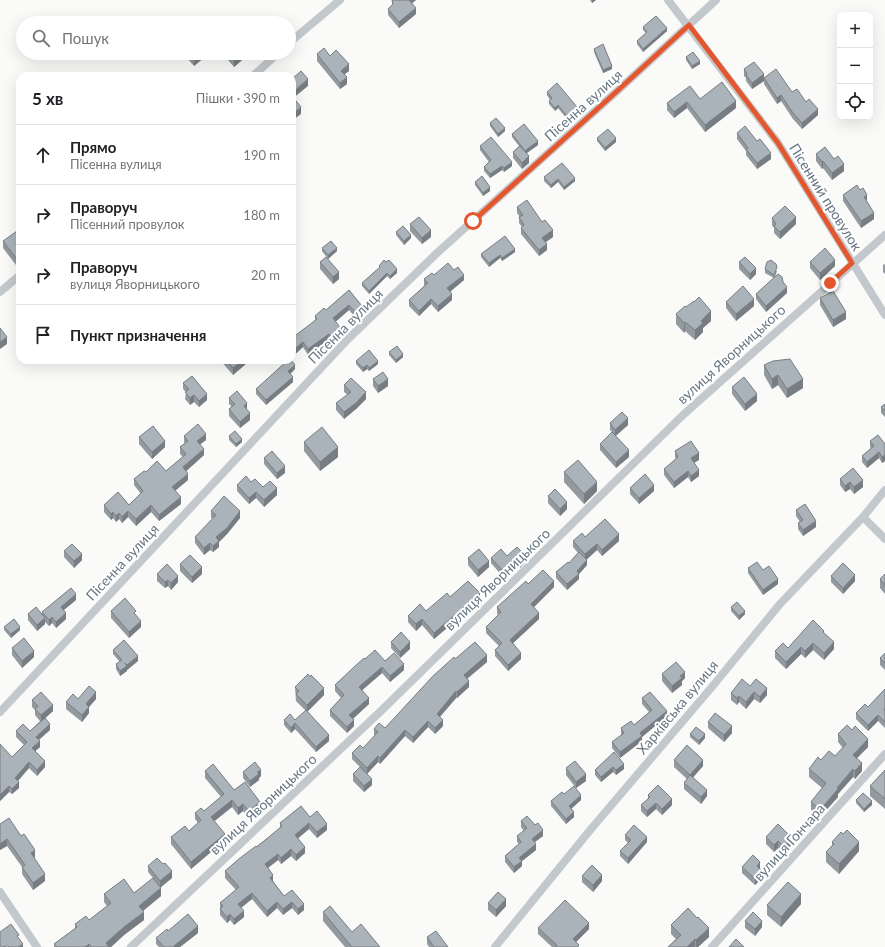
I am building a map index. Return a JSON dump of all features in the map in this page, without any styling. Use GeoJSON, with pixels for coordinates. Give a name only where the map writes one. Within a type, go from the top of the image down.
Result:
{"type":"FeatureCollection","features":[{"type":"Feature","properties":{"kind":"street"},"geometry":{"type":"LineString","coordinates":[[296,37],[340,0]]}},
{"type":"Feature","properties":{"kind":"street","name":"Пісенний провулок"},"geometry":{"type":"LineString","coordinates":[[668,0],[689,25],[778,143],[885,315]]}},
{"type":"Feature","properties":{"kind":"street","name":"Пісенна вулиця"},"geometry":{"type":"LineString","coordinates":[[0,712],[348,339],[437,253],[716,0]]}},
{"type":"Feature","properties":{"kind":"street"},"geometry":{"type":"LineString","coordinates":[[257,72],[270,60]]}},
{"type":"Feature","properties":{"kind":"street","name":"вулиця Яворницького"},"geometry":{"type":"LineString","coordinates":[[131,947],[377,714],[683,415],[885,235]]}},
{"type":"Feature","properties":{"kind":"street"},"geometry":{"type":"LineString","coordinates":[[0,292],[16,278]]}},
{"type":"Feature","properties":{"kind":"street","name":"Харківська вулиця"},"geometry":{"type":"LineString","coordinates":[[495,947],[591,829],[706,694],[780,604],[863,517],[885,490]]}},
{"type":"Feature","properties":{"kind":"street"},"geometry":{"type":"LineString","coordinates":[[863,517],[885,539]]}},
{"type":"Feature","properties":{"kind":"street","name":"вулиця Гончара"},"geometry":{"type":"LineString","coordinates":[[712,947],[885,754]]}},
{"type":"Feature","properties":{"kind":"street"},"geometry":{"type":"LineString","coordinates":[[0,892],[37,947]]}},
{"type":"Feature","properties":{"kind":"building"},"geometry":{"type":"Polygon","coordinates":[[[392,0],[409,0],[416,8],[399,22],[388,9],[393,4],[392,0]]]}},
{"type":"Feature","properties":{"kind":"building"},"geometry":{"type":"Polygon","coordinates":[[[656,16],[667,28],[643,49],[637,41],[647,32],[643,27],[656,16]]]}},
{"type":"Feature","properties":{"kind":"building"},"geometry":{"type":"Polygon","coordinates":[[[603,44],[612,66],[603,70],[594,49],[603,44]]]}},
{"type":"Feature","properties":{"kind":"building"},"geometry":{"type":"Polygon","coordinates":[[[324,48],[330,56],[336,50],[349,64],[341,71],[347,77],[340,83],[317,54],[324,48]]]}},
{"type":"Feature","properties":{"kind":"building"},"geometry":{"type":"Polygon","coordinates":[[[693,52],[700,61],[692,66],[686,57],[693,52]]]}},
{"type":"Feature","properties":{"kind":"building"},"geometry":{"type":"Polygon","coordinates":[[[754,62],[764,74],[752,83],[746,75],[747,74],[744,69],[754,62]]]}},
{"type":"Feature","properties":{"kind":"building"},"geometry":{"type":"Polygon","coordinates":[[[776,69],[792,92],[797,89],[806,102],[809,99],[818,109],[802,123],[781,95],[777,98],[764,78],[776,69]]]}},
{"type":"Feature","properties":{"kind":"building"},"geometry":{"type":"Polygon","coordinates":[[[301,71],[308,79],[296,90],[296,75],[301,71]]]}},
{"type":"Feature","properties":{"kind":"building"},"geometry":{"type":"Polygon","coordinates":[[[722,82],[736,101],[705,125],[687,102],[674,112],[667,103],[690,86],[700,99],[722,82]]]}},
{"type":"Feature","properties":{"kind":"building"},"geometry":{"type":"Polygon","coordinates":[[[557,83],[577,107],[567,116],[558,105],[555,108],[549,101],[552,98],[547,92],[557,83]]]}},
{"type":"Feature","properties":{"kind":"building"},"geometry":{"type":"Polygon","coordinates":[[[296,101],[301,107],[296,111],[296,101]]]}},
{"type":"Feature","properties":{"kind":"building"},"geometry":{"type":"Polygon","coordinates":[[[496,118],[505,128],[498,134],[490,123],[496,118]]]}},
{"type":"Feature","properties":{"kind":"building"},"geometry":{"type":"Polygon","coordinates":[[[524,124],[538,141],[525,151],[512,134],[524,124]]]}},
{"type":"Feature","properties":{"kind":"building"},"geometry":{"type":"Polygon","coordinates":[[[745,126],[757,141],[760,139],[771,153],[757,163],[746,149],[748,148],[737,133],[745,126]]]}},
{"type":"Feature","properties":{"kind":"building"},"geometry":{"type":"Polygon","coordinates":[[[608,129],[616,138],[605,148],[597,138],[608,129]]]}},
{"type":"Feature","properties":{"kind":"building"},"geometry":{"type":"Polygon","coordinates":[[[491,137],[512,162],[504,168],[502,166],[490,174],[484,167],[491,160],[480,146],[491,137]]]}},
{"type":"Feature","properties":{"kind":"building"},"geometry":{"type":"Polygon","coordinates":[[[520,146],[529,156],[522,163],[513,152],[520,146]]]}},
{"type":"Feature","properties":{"kind":"building"},"geometry":{"type":"Polygon","coordinates":[[[825,147],[834,159],[838,156],[844,164],[832,173],[816,154],[825,147]]]}},
{"type":"Feature","properties":{"kind":"building"},"geometry":{"type":"Polygon","coordinates":[[[562,163],[575,178],[564,187],[558,179],[551,185],[544,177],[562,163]]]}},
{"type":"Feature","properties":{"kind":"building"},"geometry":{"type":"Polygon","coordinates":[[[482,176],[490,187],[483,193],[475,182],[482,176]]]}},
{"type":"Feature","properties":{"kind":"building"},"geometry":{"type":"Polygon","coordinates":[[[857,185],[860,190],[863,188],[867,195],[864,197],[874,213],[861,221],[843,195],[857,185]]]}},
{"type":"Feature","properties":{"kind":"building"},"geometry":{"type":"Polygon","coordinates":[[[527,200],[542,222],[545,220],[553,230],[542,238],[547,244],[539,250],[521,228],[524,225],[519,217],[523,215],[517,207],[527,200]]]}},
{"type":"Feature","properties":{"kind":"building"},"geometry":{"type":"Polygon","coordinates":[[[785,206],[796,217],[780,232],[774,226],[776,224],[772,218],[785,206]]]}},
{"type":"Feature","properties":{"kind":"building"},"geometry":{"type":"Polygon","coordinates":[[[419,217],[431,230],[422,238],[410,224],[419,217]]]}},
{"type":"Feature","properties":{"kind":"building"},"geometry":{"type":"Polygon","coordinates":[[[403,226],[411,235],[404,241],[396,232],[403,226]]]}},
{"type":"Feature","properties":{"kind":"building"},"geometry":{"type":"Polygon","coordinates":[[[16,232],[16,258],[3,241],[16,232]]]}},
{"type":"Feature","properties":{"kind":"building"},"geometry":{"type":"Polygon","coordinates":[[[505,236],[515,249],[502,258],[500,255],[489,263],[481,254],[505,236]]]}},
{"type":"Feature","properties":{"kind":"building"},"geometry":{"type":"Polygon","coordinates":[[[331,241],[337,248],[328,255],[322,248],[331,241]]]}},
{"type":"Feature","properties":{"kind":"building"},"geometry":{"type":"Polygon","coordinates":[[[825,248],[835,260],[820,273],[810,262],[825,248]]]}},
{"type":"Feature","properties":{"kind":"building"},"geometry":{"type":"Polygon","coordinates":[[[326,257],[339,272],[333,277],[320,262],[326,257]]]}},
{"type":"Feature","properties":{"kind":"building"},"geometry":{"type":"Polygon","coordinates":[[[745,257],[756,268],[750,274],[739,262],[745,257]]]}},
{"type":"Feature","properties":{"kind":"building"},"geometry":{"type":"Polygon","coordinates":[[[384,260],[386,262],[389,260],[397,269],[390,276],[387,273],[369,291],[362,283],[380,267],[379,266],[384,260]]]}},
{"type":"Feature","properties":{"kind":"building"},"geometry":{"type":"Polygon","coordinates":[[[771,260],[777,267],[774,275],[765,269],[767,262],[771,260]]]}},
{"type":"Feature","properties":{"kind":"building"},"geometry":{"type":"Polygon","coordinates":[[[448,263],[454,270],[458,267],[464,275],[447,288],[452,294],[438,306],[431,299],[419,311],[409,300],[428,283],[424,279],[432,273],[434,275],[448,263]]]}},
{"type":"Feature","properties":{"kind":"building"},"geometry":{"type":"Polygon","coordinates":[[[778,274],[782,277],[783,282],[787,287],[766,306],[756,294],[778,274]]]}},
{"type":"Feature","properties":{"kind":"building"},"geometry":{"type":"Polygon","coordinates":[[[743,286],[754,299],[736,314],[726,302],[743,286]]]}},
{"type":"Feature","properties":{"kind":"building"},"geometry":{"type":"Polygon","coordinates":[[[349,290],[362,306],[355,312],[349,305],[333,318],[342,330],[333,338],[329,334],[308,349],[303,342],[296,348],[296,335],[317,319],[315,316],[324,308],[326,310],[349,290]]]}},
{"type":"Feature","properties":{"kind":"building"},"geometry":{"type":"Polygon","coordinates":[[[833,291],[846,312],[833,320],[820,298],[833,291]]]}},
{"type":"Feature","properties":{"kind":"building"},"geometry":{"type":"Polygon","coordinates":[[[699,297],[711,311],[701,321],[703,323],[695,330],[685,322],[684,323],[676,314],[699,297]]]}},
{"type":"Feature","properties":{"kind":"building"},"geometry":{"type":"Polygon","coordinates":[[[0,328],[7,337],[0,342],[0,328]]]}},
{"type":"Feature","properties":{"kind":"building"},"geometry":{"type":"Polygon","coordinates":[[[397,346],[403,354],[396,360],[389,352],[397,346]]]}},
{"type":"Feature","properties":{"kind":"building"},"geometry":{"type":"Polygon","coordinates":[[[369,350],[378,361],[369,368],[367,365],[363,368],[356,361],[369,350]]]}},
{"type":"Feature","properties":{"kind":"building"},"geometry":{"type":"Polygon","coordinates":[[[790,359],[803,379],[787,389],[778,375],[772,379],[764,365],[773,361],[790,359]]]}},
{"type":"Feature","properties":{"kind":"building"},"geometry":{"type":"Polygon","coordinates":[[[230,364],[238,364],[233,368],[230,364]]]}},
{"type":"Feature","properties":{"kind":"building"},"geometry":{"type":"Polygon","coordinates":[[[284,364],[295,365],[288,371],[293,377],[266,400],[256,389],[284,364]]]}},
{"type":"Feature","properties":{"kind":"building"},"geometry":{"type":"Polygon","coordinates":[[[383,372],[388,379],[378,386],[373,379],[383,372]]]}},
{"type":"Feature","properties":{"kind":"building"},"geometry":{"type":"Polygon","coordinates":[[[192,376],[207,394],[199,401],[194,395],[190,398],[185,392],[189,389],[183,383],[192,376]]]}},
{"type":"Feature","properties":{"kind":"building"},"geometry":{"type":"Polygon","coordinates":[[[744,377],[757,394],[745,404],[732,387],[744,377]]]}},
{"type":"Feature","properties":{"kind":"building"},"geometry":{"type":"Polygon","coordinates":[[[351,378],[366,392],[356,403],[344,412],[336,403],[351,392],[344,385],[351,378]]]}},
{"type":"Feature","properties":{"kind":"building"},"geometry":{"type":"Polygon","coordinates":[[[237,391],[247,403],[244,406],[250,413],[240,422],[229,409],[235,404],[229,398],[237,391]]]}},
{"type":"Feature","properties":{"kind":"building"},"geometry":{"type":"Polygon","coordinates":[[[885,404],[885,411],[881,407],[885,404]]]}},
{"type":"Feature","properties":{"kind":"building"},"geometry":{"type":"Polygon","coordinates":[[[622,412],[628,418],[615,430],[610,423],[622,412]]]}},
{"type":"Feature","properties":{"kind":"building"},"geometry":{"type":"Polygon","coordinates":[[[198,424],[206,434],[197,441],[204,449],[183,467],[188,474],[172,487],[181,497],[159,515],[151,505],[136,519],[128,511],[122,517],[119,513],[116,516],[113,512],[111,514],[104,505],[118,492],[129,505],[143,491],[134,479],[144,471],[146,472],[157,461],[166,471],[186,454],[180,447],[188,441],[184,436],[198,424]]]}},
{"type":"Feature","properties":{"kind":"building"},"geometry":{"type":"Polygon","coordinates":[[[153,426],[165,441],[152,452],[139,437],[153,426]]]}},
{"type":"Feature","properties":{"kind":"building"},"geometry":{"type":"Polygon","coordinates":[[[322,427],[338,447],[320,462],[304,442],[322,427]]]}},
{"type":"Feature","properties":{"kind":"building"},"geometry":{"type":"Polygon","coordinates":[[[235,431],[242,439],[236,444],[229,436],[235,431]]]}},
{"type":"Feature","properties":{"kind":"building"},"geometry":{"type":"Polygon","coordinates":[[[612,432],[629,450],[616,462],[600,444],[612,432]]]}},
{"type":"Feature","properties":{"kind":"building"},"geometry":{"type":"Polygon","coordinates":[[[878,435],[885,444],[885,455],[882,457],[879,452],[867,462],[862,456],[874,446],[870,441],[878,435]]]}},
{"type":"Feature","properties":{"kind":"building"},"geometry":{"type":"Polygon","coordinates":[[[691,441],[699,453],[691,458],[699,470],[691,476],[688,471],[674,482],[664,469],[678,457],[675,451],[691,441]]]}},
{"type":"Feature","properties":{"kind":"building"},"geometry":{"type":"Polygon","coordinates":[[[272,451],[285,466],[277,473],[264,458],[272,451]]]}},
{"type":"Feature","properties":{"kind":"building"},"geometry":{"type":"Polygon","coordinates":[[[578,460],[597,482],[584,494],[564,472],[578,460]]]}},
{"type":"Feature","properties":{"kind":"building"},"geometry":{"type":"Polygon","coordinates":[[[853,468],[863,480],[854,487],[850,482],[845,486],[840,479],[853,468]]]}},
{"type":"Feature","properties":{"kind":"building"},"geometry":{"type":"Polygon","coordinates":[[[645,474],[654,485],[639,498],[630,488],[645,474]]]}},
{"type":"Feature","properties":{"kind":"building"},"geometry":{"type":"Polygon","coordinates":[[[246,476],[251,482],[255,479],[263,487],[270,481],[277,488],[264,500],[256,492],[249,498],[237,485],[246,476]]]}},
{"type":"Feature","properties":{"kind":"building"},"geometry":{"type":"Polygon","coordinates":[[[555,489],[567,502],[560,509],[548,496],[555,489]]]}},
{"type":"Feature","properties":{"kind":"building"},"geometry":{"type":"Polygon","coordinates":[[[224,496],[240,511],[227,528],[216,537],[219,541],[213,546],[210,543],[204,548],[195,537],[216,515],[211,511],[224,496]]]}},
{"type":"Feature","properties":{"kind":"building"},"geometry":{"type":"Polygon","coordinates":[[[805,504],[816,521],[803,530],[798,523],[803,520],[796,510],[805,504]]]}},
{"type":"Feature","properties":{"kind":"building"},"geometry":{"type":"Polygon","coordinates":[[[605,519],[619,534],[602,550],[597,544],[585,554],[573,541],[582,533],[585,537],[605,519]]]}},
{"type":"Feature","properties":{"kind":"building"},"geometry":{"type":"Polygon","coordinates":[[[72,544],[82,554],[74,561],[64,551],[72,544]]]}},
{"type":"Feature","properties":{"kind":"building"},"geometry":{"type":"Polygon","coordinates":[[[517,547],[526,556],[520,562],[517,559],[503,571],[491,558],[501,549],[507,556],[517,547]]]}},
{"type":"Feature","properties":{"kind":"building"},"geometry":{"type":"Polygon","coordinates":[[[479,549],[489,561],[478,570],[468,558],[479,549]]]}},
{"type":"Feature","properties":{"kind":"building"},"geometry":{"type":"Polygon","coordinates":[[[579,552],[587,560],[577,571],[579,574],[567,584],[556,572],[568,562],[569,563],[579,552]]]}},
{"type":"Feature","properties":{"kind":"building"},"geometry":{"type":"Polygon","coordinates":[[[190,555],[202,567],[192,577],[180,564],[190,555]]]}},
{"type":"Feature","properties":{"kind":"building"},"geometry":{"type":"Polygon","coordinates":[[[757,562],[763,570],[769,566],[778,579],[763,590],[748,568],[757,562]]]}},
{"type":"Feature","properties":{"kind":"building"},"geometry":{"type":"Polygon","coordinates":[[[843,563],[855,575],[843,588],[831,576],[843,563]]]}},
{"type":"Feature","properties":{"kind":"building"},"geometry":{"type":"Polygon","coordinates":[[[167,564],[178,576],[171,583],[168,580],[165,582],[157,574],[167,564]]]}},
{"type":"Feature","properties":{"kind":"building"},"geometry":{"type":"Polygon","coordinates":[[[543,570],[554,581],[531,604],[539,613],[510,640],[521,653],[508,665],[495,650],[502,643],[486,627],[501,612],[497,607],[526,581],[528,584],[543,570]]]}},
{"type":"Feature","properties":{"kind":"building"},"geometry":{"type":"Polygon","coordinates":[[[885,574],[885,585],[880,579],[885,574]]]}},
{"type":"Feature","properties":{"kind":"building"},"geometry":{"type":"Polygon","coordinates":[[[468,581],[480,593],[434,633],[422,619],[416,624],[408,616],[420,604],[426,611],[447,593],[450,597],[468,581]]]}},
{"type":"Feature","properties":{"kind":"building"},"geometry":{"type":"Polygon","coordinates":[[[71,588],[76,594],[61,607],[66,613],[56,622],[52,617],[49,620],[42,612],[71,588]]]}},
{"type":"Feature","properties":{"kind":"building"},"geometry":{"type":"Polygon","coordinates":[[[125,598],[136,611],[134,613],[141,621],[129,632],[111,611],[125,598]]]}},
{"type":"Feature","properties":{"kind":"building"},"geometry":{"type":"Polygon","coordinates":[[[737,602],[745,611],[739,616],[731,607],[737,602]]]}},
{"type":"Feature","properties":{"kind":"building"},"geometry":{"type":"Polygon","coordinates":[[[36,607],[45,618],[37,625],[28,614],[36,607]]]}},
{"type":"Feature","properties":{"kind":"building"},"geometry":{"type":"Polygon","coordinates":[[[14,619],[20,627],[11,634],[4,627],[14,619]]]}},
{"type":"Feature","properties":{"kind":"building"},"geometry":{"type":"Polygon","coordinates":[[[813,620],[834,642],[824,653],[813,643],[805,651],[801,647],[786,662],[775,651],[783,643],[788,648],[813,620]]]}},
{"type":"Feature","properties":{"kind":"building"},"geometry":{"type":"Polygon","coordinates":[[[401,632],[410,642],[400,652],[391,642],[401,632]]]}},
{"type":"Feature","properties":{"kind":"building"},"geometry":{"type":"Polygon","coordinates":[[[24,638],[34,651],[22,661],[12,648],[24,638]]]}},
{"type":"Feature","properties":{"kind":"building"},"geometry":{"type":"Polygon","coordinates":[[[124,640],[138,656],[127,665],[124,663],[127,666],[120,671],[116,664],[122,660],[113,650],[124,640]]]}},
{"type":"Feature","properties":{"kind":"building"},"geometry":{"type":"Polygon","coordinates":[[[475,642],[487,655],[464,675],[469,681],[457,692],[456,691],[437,714],[443,720],[435,728],[428,721],[413,737],[405,730],[380,758],[378,756],[367,768],[352,753],[360,745],[363,748],[378,732],[374,729],[379,723],[385,728],[433,676],[454,657],[455,659],[475,642]]]}},
{"type":"Feature","properties":{"kind":"building"},"geometry":{"type":"Polygon","coordinates":[[[375,650],[385,661],[394,653],[404,664],[390,676],[382,667],[359,687],[369,698],[349,715],[354,720],[347,727],[330,710],[344,695],[335,685],[364,658],[365,659],[375,650]]]}},
{"type":"Feature","properties":{"kind":"building"},"geometry":{"type":"Polygon","coordinates":[[[885,653],[885,663],[880,658],[885,653]]]}},
{"type":"Feature","properties":{"kind":"building"},"geometry":{"type":"Polygon","coordinates":[[[676,662],[685,672],[680,676],[682,678],[672,686],[662,674],[676,662]]]}},
{"type":"Feature","properties":{"kind":"building"},"geometry":{"type":"Polygon","coordinates":[[[308,674],[310,677],[311,675],[324,688],[307,705],[296,694],[299,691],[295,687],[308,674]]]}},
{"type":"Feature","properties":{"kind":"building"},"geometry":{"type":"Polygon","coordinates":[[[742,679],[750,686],[756,679],[767,688],[760,697],[754,692],[746,702],[739,696],[737,698],[731,693],[742,679]]]}},
{"type":"Feature","properties":{"kind":"building"},"geometry":{"type":"Polygon","coordinates":[[[89,686],[96,692],[86,704],[89,707],[82,715],[66,702],[73,694],[78,699],[89,686]]]}},
{"type":"Feature","properties":{"kind":"building"},"geometry":{"type":"Polygon","coordinates":[[[885,689],[885,722],[878,715],[868,725],[856,713],[865,704],[868,707],[885,689]]]}},
{"type":"Feature","properties":{"kind":"building"},"geometry":{"type":"Polygon","coordinates":[[[41,692],[53,705],[41,715],[35,709],[38,706],[32,700],[41,692]]]}},
{"type":"Feature","properties":{"kind":"building"},"geometry":{"type":"Polygon","coordinates":[[[650,692],[667,711],[640,733],[642,736],[620,752],[612,742],[624,733],[621,728],[631,721],[634,725],[652,710],[642,698],[650,692]]]}},
{"type":"Feature","properties":{"kind":"building"},"geometry":{"type":"Polygon","coordinates":[[[306,710],[329,735],[316,747],[295,723],[291,728],[284,720],[290,714],[295,720],[306,710]]]}},
{"type":"Feature","properties":{"kind":"building"},"geometry":{"type":"Polygon","coordinates":[[[715,713],[732,726],[724,735],[708,722],[715,713]]]}},
{"type":"Feature","properties":{"kind":"building"},"geometry":{"type":"Polygon","coordinates":[[[45,718],[50,724],[36,737],[40,741],[32,748],[45,761],[37,770],[29,762],[15,778],[19,782],[12,789],[9,786],[0,795],[0,744],[12,757],[27,742],[16,731],[23,724],[30,731],[45,718]]]}},
{"type":"Feature","properties":{"kind":"building"},"geometry":{"type":"Polygon","coordinates":[[[847,725],[852,730],[855,726],[868,739],[853,755],[862,763],[855,771],[853,769],[820,810],[811,802],[826,783],[809,769],[818,757],[821,760],[829,751],[835,756],[846,744],[838,734],[847,725]]]}},
{"type":"Feature","properties":{"kind":"building"},"geometry":{"type":"Polygon","coordinates":[[[696,727],[705,734],[699,741],[690,734],[696,727]]]}},
{"type":"Feature","properties":{"kind":"building"},"geometry":{"type":"Polygon","coordinates":[[[687,745],[703,760],[690,775],[674,760],[687,745]]]}},
{"type":"Feature","properties":{"kind":"building"},"geometry":{"type":"Polygon","coordinates":[[[614,752],[624,764],[616,770],[613,767],[601,777],[595,770],[614,752]]]}},
{"type":"Feature","properties":{"kind":"building"},"geometry":{"type":"Polygon","coordinates":[[[575,761],[586,774],[576,782],[566,768],[575,761]]]}},
{"type":"Feature","properties":{"kind":"building"},"geometry":{"type":"Polygon","coordinates":[[[255,762],[261,770],[257,772],[259,774],[250,781],[243,772],[255,762]]]}},
{"type":"Feature","properties":{"kind":"building"},"geometry":{"type":"Polygon","coordinates":[[[213,764],[234,790],[245,782],[260,802],[249,811],[243,804],[238,808],[232,800],[211,817],[225,834],[191,862],[171,837],[185,826],[189,831],[201,820],[195,813],[201,808],[204,811],[224,794],[205,771],[213,764]]]}},
{"type":"Feature","properties":{"kind":"building"},"geometry":{"type":"Polygon","coordinates":[[[360,767],[372,779],[364,786],[353,774],[360,767]]]}},
{"type":"Feature","properties":{"kind":"building"},"geometry":{"type":"Polygon","coordinates":[[[885,770],[885,799],[870,786],[885,770]]]}},
{"type":"Feature","properties":{"kind":"building"},"geometry":{"type":"Polygon","coordinates":[[[690,775],[707,790],[701,797],[684,783],[690,775]]]}},
{"type":"Feature","properties":{"kind":"building"},"geometry":{"type":"Polygon","coordinates":[[[658,785],[672,799],[662,809],[656,803],[647,811],[641,805],[650,797],[648,795],[658,785]]]}},
{"type":"Feature","properties":{"kind":"building"},"geometry":{"type":"Polygon","coordinates":[[[574,786],[581,795],[569,806],[574,812],[566,819],[551,801],[562,792],[564,794],[574,786]]]}},
{"type":"Feature","properties":{"kind":"building"},"geometry":{"type":"Polygon","coordinates":[[[863,793],[872,801],[864,809],[856,800],[863,793]]]}},
{"type":"Feature","properties":{"kind":"building"},"geometry":{"type":"Polygon","coordinates":[[[301,806],[310,817],[317,811],[327,824],[317,832],[309,823],[295,835],[305,847],[296,855],[291,849],[281,858],[278,854],[265,864],[273,875],[270,878],[284,896],[292,890],[304,904],[298,909],[292,902],[283,909],[277,902],[267,911],[252,893],[238,904],[244,911],[234,919],[230,914],[227,917],[220,909],[223,906],[220,903],[239,887],[225,871],[282,826],[280,823],[301,806]]]}},
{"type":"Feature","properties":{"kind":"building"},"geometry":{"type":"Polygon","coordinates":[[[527,816],[535,825],[538,823],[543,830],[532,839],[536,844],[519,858],[522,861],[514,867],[505,856],[521,842],[517,836],[527,828],[521,821],[527,816]]]}},
{"type":"Feature","properties":{"kind":"building"},"geometry":{"type":"Polygon","coordinates":[[[9,818],[21,836],[24,834],[35,850],[31,853],[45,874],[33,883],[22,867],[25,865],[7,839],[0,844],[0,824],[9,818]]]}},
{"type":"Feature","properties":{"kind":"building"},"geometry":{"type":"Polygon","coordinates":[[[778,824],[792,838],[784,847],[778,841],[774,845],[766,837],[778,824]]]}},
{"type":"Feature","properties":{"kind":"building"},"geometry":{"type":"Polygon","coordinates":[[[634,825],[647,837],[628,858],[620,851],[631,840],[625,835],[634,825]]]}},
{"type":"Feature","properties":{"kind":"building"},"geometry":{"type":"Polygon","coordinates":[[[847,830],[859,842],[839,864],[826,852],[834,844],[832,842],[841,832],[843,834],[847,830]]]}},
{"type":"Feature","properties":{"kind":"building"},"geometry":{"type":"Polygon","coordinates":[[[753,855],[760,862],[757,866],[762,871],[755,879],[742,867],[753,855]]]}},
{"type":"Feature","properties":{"kind":"building"},"geometry":{"type":"Polygon","coordinates":[[[157,858],[163,864],[165,863],[172,871],[160,881],[148,866],[157,858]]]}},
{"type":"Feature","properties":{"kind":"building"},"geometry":{"type":"Polygon","coordinates":[[[592,865],[602,875],[593,885],[582,876],[592,865]]]}},
{"type":"Feature","properties":{"kind":"building"},"geometry":{"type":"Polygon","coordinates":[[[153,878],[161,888],[139,906],[144,912],[106,943],[109,947],[91,947],[89,944],[85,947],[57,947],[54,944],[77,927],[75,924],[86,916],[89,920],[111,903],[104,894],[124,879],[134,893],[153,878]]]}},
{"type":"Feature","properties":{"kind":"building"},"geometry":{"type":"Polygon","coordinates":[[[788,882],[801,894],[781,917],[767,905],[788,882]]]}},
{"type":"Feature","properties":{"kind":"building"},"geometry":{"type":"Polygon","coordinates":[[[498,892],[506,899],[496,910],[488,903],[498,892]]]}},
{"type":"Feature","properties":{"kind":"building"},"geometry":{"type":"Polygon","coordinates":[[[565,900],[589,923],[573,939],[579,945],[577,947],[556,947],[557,945],[538,928],[565,900]]]}},
{"type":"Feature","properties":{"kind":"building"},"geometry":{"type":"Polygon","coordinates":[[[330,906],[352,932],[361,924],[380,947],[352,947],[323,912],[330,906]]]}},
{"type":"Feature","properties":{"kind":"building"},"geometry":{"type":"Polygon","coordinates":[[[688,908],[709,928],[687,947],[668,947],[681,935],[671,925],[688,908]]]}},
{"type":"Feature","properties":{"kind":"building"},"geometry":{"type":"Polygon","coordinates":[[[753,912],[762,921],[755,929],[745,921],[753,912]]]}},
{"type":"Feature","properties":{"kind":"building"},"geometry":{"type":"Polygon","coordinates":[[[188,914],[198,926],[174,946],[175,947],[164,947],[156,938],[167,929],[168,931],[188,914]]]}},
{"type":"Feature","properties":{"kind":"building"},"geometry":{"type":"Polygon","coordinates":[[[11,924],[19,935],[17,936],[23,944],[18,947],[1,947],[0,932],[11,924]]]}},
{"type":"Feature","properties":{"kind":"building"},"geometry":{"type":"Polygon","coordinates":[[[436,931],[448,947],[434,947],[427,937],[436,931]]]}},
{"type":"Feature","properties":{"kind":"building"},"geometry":{"type":"Polygon","coordinates":[[[736,939],[744,947],[729,947],[736,939]]]}},
{"type":"Feature","properties":{"kind":"route"},"geometry":{"type":"LineString","coordinates":[[473,221],[689,25],[778,143],[852,263],[830,283]]}}]}
